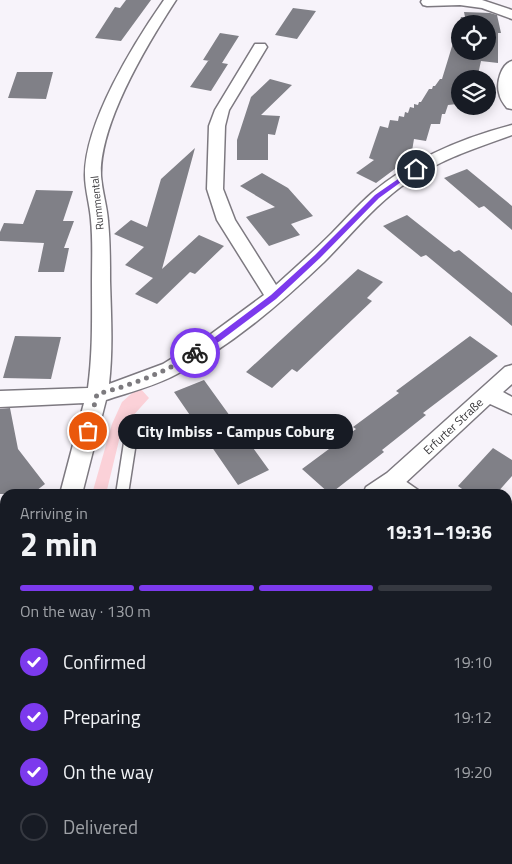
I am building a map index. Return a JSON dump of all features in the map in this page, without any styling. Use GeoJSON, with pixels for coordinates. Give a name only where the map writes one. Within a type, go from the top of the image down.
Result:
{"type":"FeatureCollection","features":[{"type":"Feature","properties":{"kind":"street","name":"Rummental"},"geometry":{"type":"LineString","coordinates":[[72,489],[97,394],[102,357],[100,221],[93,176],[95,156],[100,134],[118,90],[170,0]]}},
{"type":"Feature","properties":{"kind":"street"},"geometry":{"type":"LineString","coordinates":[[427,2],[474,2],[506,10],[512,15]]}},
{"type":"Feature","properties":{"kind":"street"},"geometry":{"type":"LineString","coordinates":[[260,47],[222,110],[217,126],[216,189],[226,220],[274,297]]}},
{"type":"Feature","properties":{"kind":"street"},"geometry":{"type":"LineString","coordinates":[[512,65],[504,86],[506,98],[512,105]]}},
{"type":"Feature","properties":{"kind":"street"},"geometry":{"type":"LineString","coordinates":[[0,399],[97,394],[144,380],[170,369],[218,339],[274,297],[318,257],[377,197],[402,178],[459,148],[512,130]]}},
{"type":"Feature","properties":{"kind":"street","name":"Erfurter Straße"},"geometry":{"type":"LineString","coordinates":[[382,489],[395,480],[512,372]]}},
{"type":"Feature","properties":{"kind":"street"},"geometry":{"type":"LineString","coordinates":[[488,394],[512,406]]}},
{"type":"Feature","properties":{"kind":"lane"},"geometry":{"type":"LineString","coordinates":[[123,489],[131,436]]}},
{"type":"Feature","properties":{"kind":"lane"},"geometry":{"type":"LineString","coordinates":[[395,480],[407,489]]}},
{"type":"Feature","properties":{"kind":"shaded area"},"geometry":{"type":"Polygon","coordinates":[[[139,387],[149,398],[122,428],[107,489],[93,489],[112,424],[122,402],[139,387]]]}},
{"type":"Feature","properties":{"kind":"building"},"geometry":{"type":"Polygon","coordinates":[[[126,0],[151,0],[121,41],[95,38],[115,7],[120,8],[126,0]]]}},
{"type":"Feature","properties":{"kind":"building"},"geometry":{"type":"Polygon","coordinates":[[[293,8],[316,11],[297,39],[275,35],[293,8]]]}},
{"type":"Feature","properties":{"kind":"building"},"geometry":{"type":"Polygon","coordinates":[[[464,12],[497,15],[501,33],[498,33],[498,63],[481,61],[479,70],[451,70],[451,105],[448,105],[445,114],[442,114],[440,124],[431,124],[426,141],[414,139],[411,157],[376,183],[356,173],[374,160],[369,158],[380,126],[388,128],[390,120],[398,121],[399,116],[404,117],[405,112],[408,113],[410,107],[414,108],[414,104],[418,105],[429,89],[432,89],[442,79],[451,50],[451,60],[496,60],[496,15],[465,15],[464,12]]]}},
{"type":"Feature","properties":{"kind":"building"},"geometry":{"type":"Polygon","coordinates":[[[220,33],[239,36],[222,63],[228,64],[211,91],[190,87],[208,61],[210,61],[203,60],[220,33]]]}},
{"type":"Feature","properties":{"kind":"building"},"geometry":{"type":"Polygon","coordinates":[[[17,72],[53,72],[46,99],[8,98],[17,72]]]}},
{"type":"Feature","properties":{"kind":"building"},"geometry":{"type":"Polygon","coordinates":[[[270,79],[292,85],[261,115],[280,116],[275,135],[268,134],[268,160],[237,160],[237,140],[251,97],[270,79]]]}},
{"type":"Feature","properties":{"kind":"building"},"geometry":{"type":"Polygon","coordinates":[[[195,148],[162,269],[199,235],[224,246],[195,274],[190,272],[157,304],[135,294],[153,278],[125,265],[144,247],[114,234],[131,220],[147,227],[161,179],[195,148]]]}},
{"type":"Feature","properties":{"kind":"building"},"geometry":{"type":"Polygon","coordinates":[[[467,169],[512,206],[512,230],[484,206],[479,208],[444,178],[467,169]]]}},
{"type":"Feature","properties":{"kind":"building"},"geometry":{"type":"Polygon","coordinates":[[[262,173],[288,188],[313,216],[291,224],[300,235],[269,246],[246,217],[275,207],[240,186],[262,173]]]}},
{"type":"Feature","properties":{"kind":"building"},"geometry":{"type":"Polygon","coordinates":[[[36,190],[73,191],[63,221],[74,221],[64,248],[69,248],[64,272],[38,272],[44,243],[0,241],[0,232],[4,223],[23,224],[36,190]]]}},
{"type":"Feature","properties":{"kind":"building"},"geometry":{"type":"Polygon","coordinates":[[[407,215],[454,252],[459,250],[512,293],[512,326],[426,255],[421,257],[383,226],[407,215]]]}},
{"type":"Feature","properties":{"kind":"building"},"geometry":{"type":"Polygon","coordinates":[[[358,269],[383,282],[367,298],[372,301],[297,372],[292,369],[272,388],[246,372],[358,269]]]}},
{"type":"Feature","properties":{"kind":"building"},"geometry":{"type":"Polygon","coordinates":[[[15,336],[61,337],[51,379],[3,378],[15,336]]]}},
{"type":"Feature","properties":{"kind":"building"},"geometry":{"type":"Polygon","coordinates":[[[470,336],[498,356],[423,413],[426,415],[382,450],[384,452],[336,489],[324,489],[302,469],[356,429],[353,427],[399,393],[396,391],[470,336]]]}},
{"type":"Feature","properties":{"kind":"building"},"geometry":{"type":"Polygon","coordinates":[[[204,380],[269,470],[238,485],[174,392],[204,380]]]}},
{"type":"Feature","properties":{"kind":"building"},"geometry":{"type":"Polygon","coordinates":[[[10,408],[18,449],[45,484],[38,489],[0,489],[0,409],[10,408]]]}},
{"type":"Feature","properties":{"kind":"building"},"geometry":{"type":"Polygon","coordinates":[[[493,448],[512,460],[512,476],[500,489],[462,489],[458,486],[493,448]]]}},
{"type":"Feature","properties":{"kind":"way so far"},"geometry":{"type":"LineString","coordinates":[[88,431],[97,394],[123,388],[144,380],[170,369],[195,353]]}},
{"type":"Feature","properties":{"kind":"place","name":"City Imbiss - Campus Coburg"},"geometry":{"type":"Point","coordinates":[88,431]}},
{"type":"Feature","properties":{"kind":"route"},"geometry":{"type":"LineString","coordinates":[[195,353],[218,339],[274,297],[318,257],[358,214],[377,197],[416,169]]}}]}
